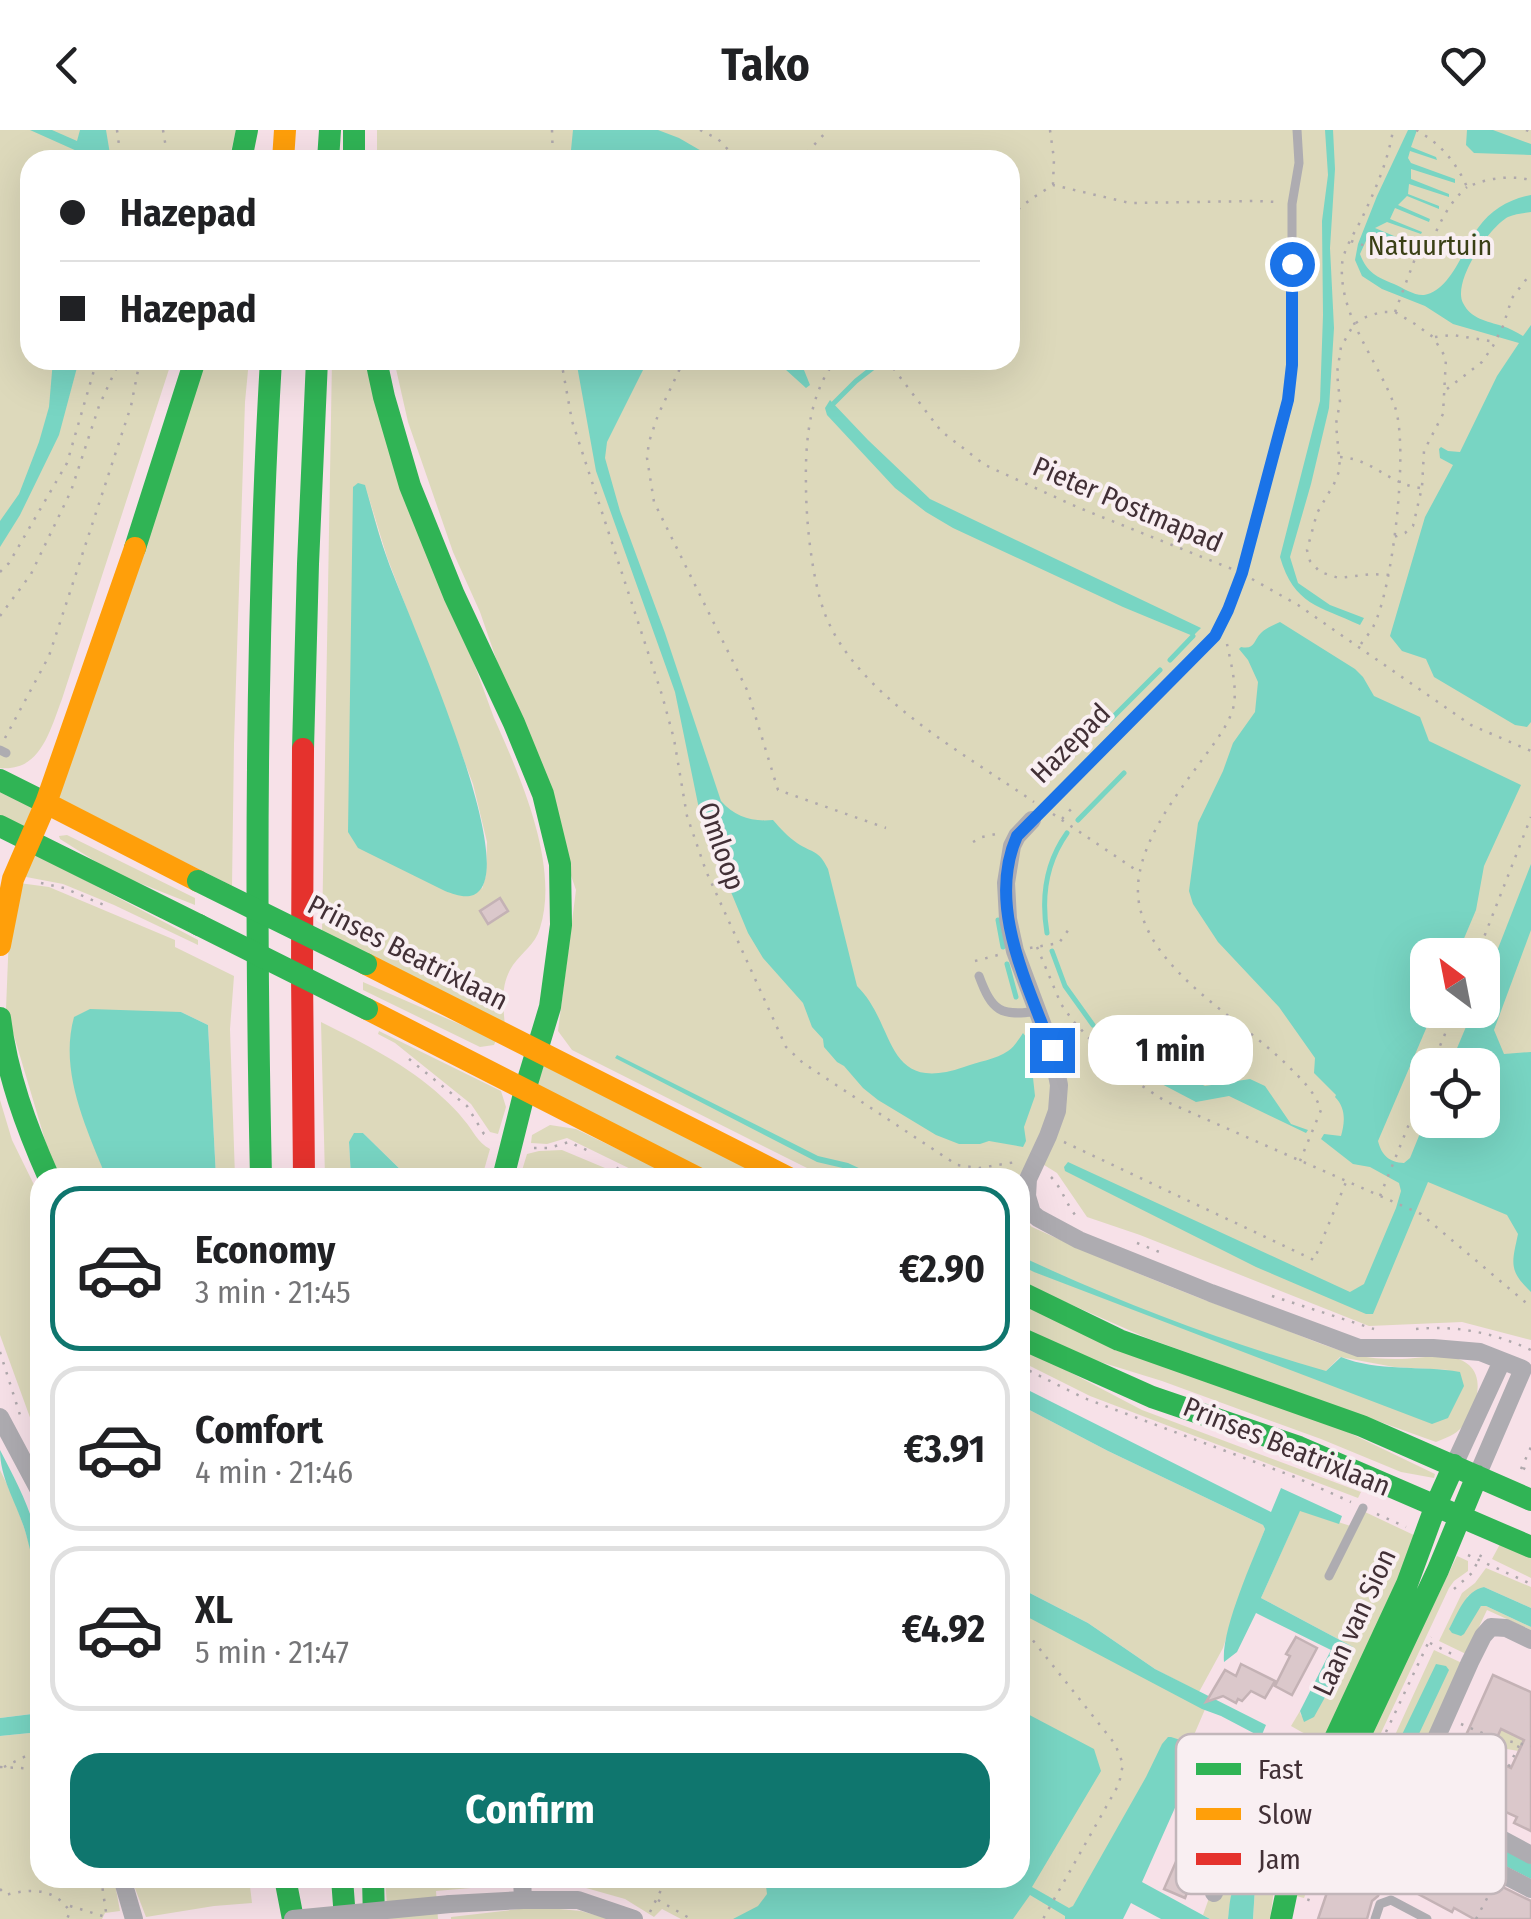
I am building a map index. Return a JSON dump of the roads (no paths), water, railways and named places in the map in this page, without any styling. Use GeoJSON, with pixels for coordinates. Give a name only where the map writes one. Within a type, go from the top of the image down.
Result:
{"type":"FeatureCollection","features":[{"type":"Feature","properties":{"kind":"main road"},"geometry":{"type":"LineString","coordinates":[[0,945],[13,879],[46,803],[193,370]]}},
{"type":"Feature","properties":{"kind":"main road"},"geometry":{"type":"LineString","coordinates":[[260,1168],[258,807],[270,370]]}},
{"type":"Feature","properties":{"kind":"main road"},"geometry":{"type":"LineString","coordinates":[[304,1168],[304,674],[316,370]]}},
{"type":"Feature","properties":{"kind":"main road"},"geometry":{"type":"LineString","coordinates":[[378,370],[410,486],[454,595],[536,776],[560,864],[561,925],[550,1007],[506,1168]]}},
{"type":"Feature","properties":{"kind":"main road","name":"Prinses Beatrixlaan"},"geometry":{"type":"LineString","coordinates":[[0,780],[770,1168]]}},
{"type":"Feature","properties":{"kind":"main road"},"geometry":{"type":"LineString","coordinates":[[0,826],[678,1168]]}},
{"type":"Feature","properties":{"kind":"main road"},"geometry":{"type":"LineString","coordinates":[[0,1018],[10,1076],[45,1168]]}},
{"type":"Feature","properties":{"kind":"main road","name":"Prinses Beatrixlaan"},"geometry":{"type":"LineString","coordinates":[[1030,1297],[1119,1340],[1362,1426],[1531,1500]]}},
{"type":"Feature","properties":{"kind":"main road","name":"Prinses Beatrixlaan"},"geometry":{"type":"LineString","coordinates":[[1030,1342],[1152,1397],[1298,1447],[1531,1547]]}},
{"type":"Feature","properties":{"kind":"main road","name":"Laan van Sion"},"geometry":{"type":"LineString","coordinates":[[1356,1734],[1407,1584],[1454,1465]]}},
{"type":"Feature","properties":{"kind":"main road","name":"Laan van Sion"},"geometry":{"type":"LineString","coordinates":[[1360,1734],[1477,1476]]}},
{"type":"Feature","properties":{"kind":"main road"},"geometry":{"type":"LineString","coordinates":[[287,1888],[293,1919]]}},
{"type":"Feature","properties":{"kind":"main road"},"geometry":{"type":"LineString","coordinates":[[300,1888],[302,1919]]}},
{"type":"Feature","properties":{"kind":"main road"},"geometry":{"type":"LineString","coordinates":[[343,1888],[345,1919]]}},
{"type":"Feature","properties":{"kind":"main road"},"geometry":{"type":"LineString","coordinates":[[373,1888],[374,1919]]}},
{"type":"Feature","properties":{"kind":"main road","name":"Laan van Sion"},"geometry":{"type":"LineString","coordinates":[[1281,1919],[1286,1894]]}},
{"type":"Feature","properties":{"kind":"street","name":"Hazepad"},"geometry":{"type":"LineString","coordinates":[[1038,814],[1012,846],[1006,882],[1008,919],[1038,1012]]}},
{"type":"Feature","properties":{"kind":"street"},"geometry":{"type":"LineString","coordinates":[[1030,1178],[1041,1171],[1057,1111],[1059,1084],[1038,1012]]}},
{"type":"Feature","properties":{"kind":"street"},"geometry":{"type":"LineString","coordinates":[[1030,1206],[1038,1218],[1079,1240],[1359,1348],[1480,1352],[1527,1371],[1477,1476]]}},
{"type":"Feature","properties":{"kind":"street"},"geometry":{"type":"LineString","coordinates":[[1454,1465],[1502,1361]]}},
{"type":"Feature","properties":{"kind":"street"},"geometry":{"type":"LineString","coordinates":[[0,1417],[30,1473]]}},
{"type":"Feature","properties":{"kind":"street"},"geometry":{"type":"LineString","coordinates":[[1439,1734],[1470,1662],[1491,1627],[1506,1628],[1531,1640]]}},
{"type":"Feature","properties":{"kind":"street"},"geometry":{"type":"LineString","coordinates":[[1506,1842],[1531,1855]]}},
{"type":"Feature","properties":{"kind":"street"},"geometry":{"type":"LineString","coordinates":[[1506,1876],[1531,1889]]}},
{"type":"Feature","properties":{"kind":"street"},"geometry":{"type":"LineString","coordinates":[[125,1888],[134,1919]]}},
{"type":"Feature","properties":{"kind":"street"},"geometry":{"type":"LineString","coordinates":[[522,1888],[523,1900]]}},
{"type":"Feature","properties":{"kind":"street"},"geometry":{"type":"LineString","coordinates":[[293,1919],[523,1900],[578,1900],[632,1917]]}},
{"type":"Feature","properties":{"kind":"lane","name":"Hazepad"},"geometry":{"type":"LineString","coordinates":[[1038,814],[1215,636],[1242,573],[1288,400],[1292,365],[1292,204],[1300,163],[1297,130]]}},
{"type":"Feature","properties":{"kind":"lane"},"geometry":{"type":"LineString","coordinates":[[979,976],[987,998],[1001,1012],[1038,1012]]}},
{"type":"Feature","properties":{"kind":"lane"},"geometry":{"type":"LineString","coordinates":[[1329,1576],[1363,1508]]}},
{"type":"Feature","properties":{"kind":"lane"},"geometry":{"type":"LineString","coordinates":[[1374,1919],[1380,1904],[1391,1900],[1427,1919]]}},
{"type":"Feature","properties":{"kind":"waterway"},"geometry":{"type":"LineString","coordinates":[[833,404],[870,370]]}},
{"type":"Feature","properties":{"kind":"waterway"},"geometry":{"type":"LineString","coordinates":[[1170,660],[1193,636]]}},
{"type":"Feature","properties":{"kind":"waterway"},"geometry":{"type":"LineString","coordinates":[[1106,724],[1160,670]]}},
{"type":"Feature","properties":{"kind":"waterway"},"geometry":{"type":"LineString","coordinates":[[1078,820],[1124,773]]}},
{"type":"Feature","properties":{"kind":"waterway"},"geometry":{"type":"LineString","coordinates":[[1047,933],[1046,881],[1067,833]]}},
{"type":"Feature","properties":{"kind":"waterway"},"geometry":{"type":"LineString","coordinates":[[998,920],[1003,947]]}},
{"type":"Feature","properties":{"kind":"waterway"},"geometry":{"type":"LineString","coordinates":[[1052,951],[1065,986],[1093,1025]]}},
{"type":"Feature","properties":{"kind":"waterway"},"geometry":{"type":"LineString","coordinates":[[1007,964],[1016,997]]}},
{"type":"Feature","properties":{"kind":"park label","name":"Natuurtuin"},"geometry":{"type":"Point","coordinates":[1430,245]}}]}
